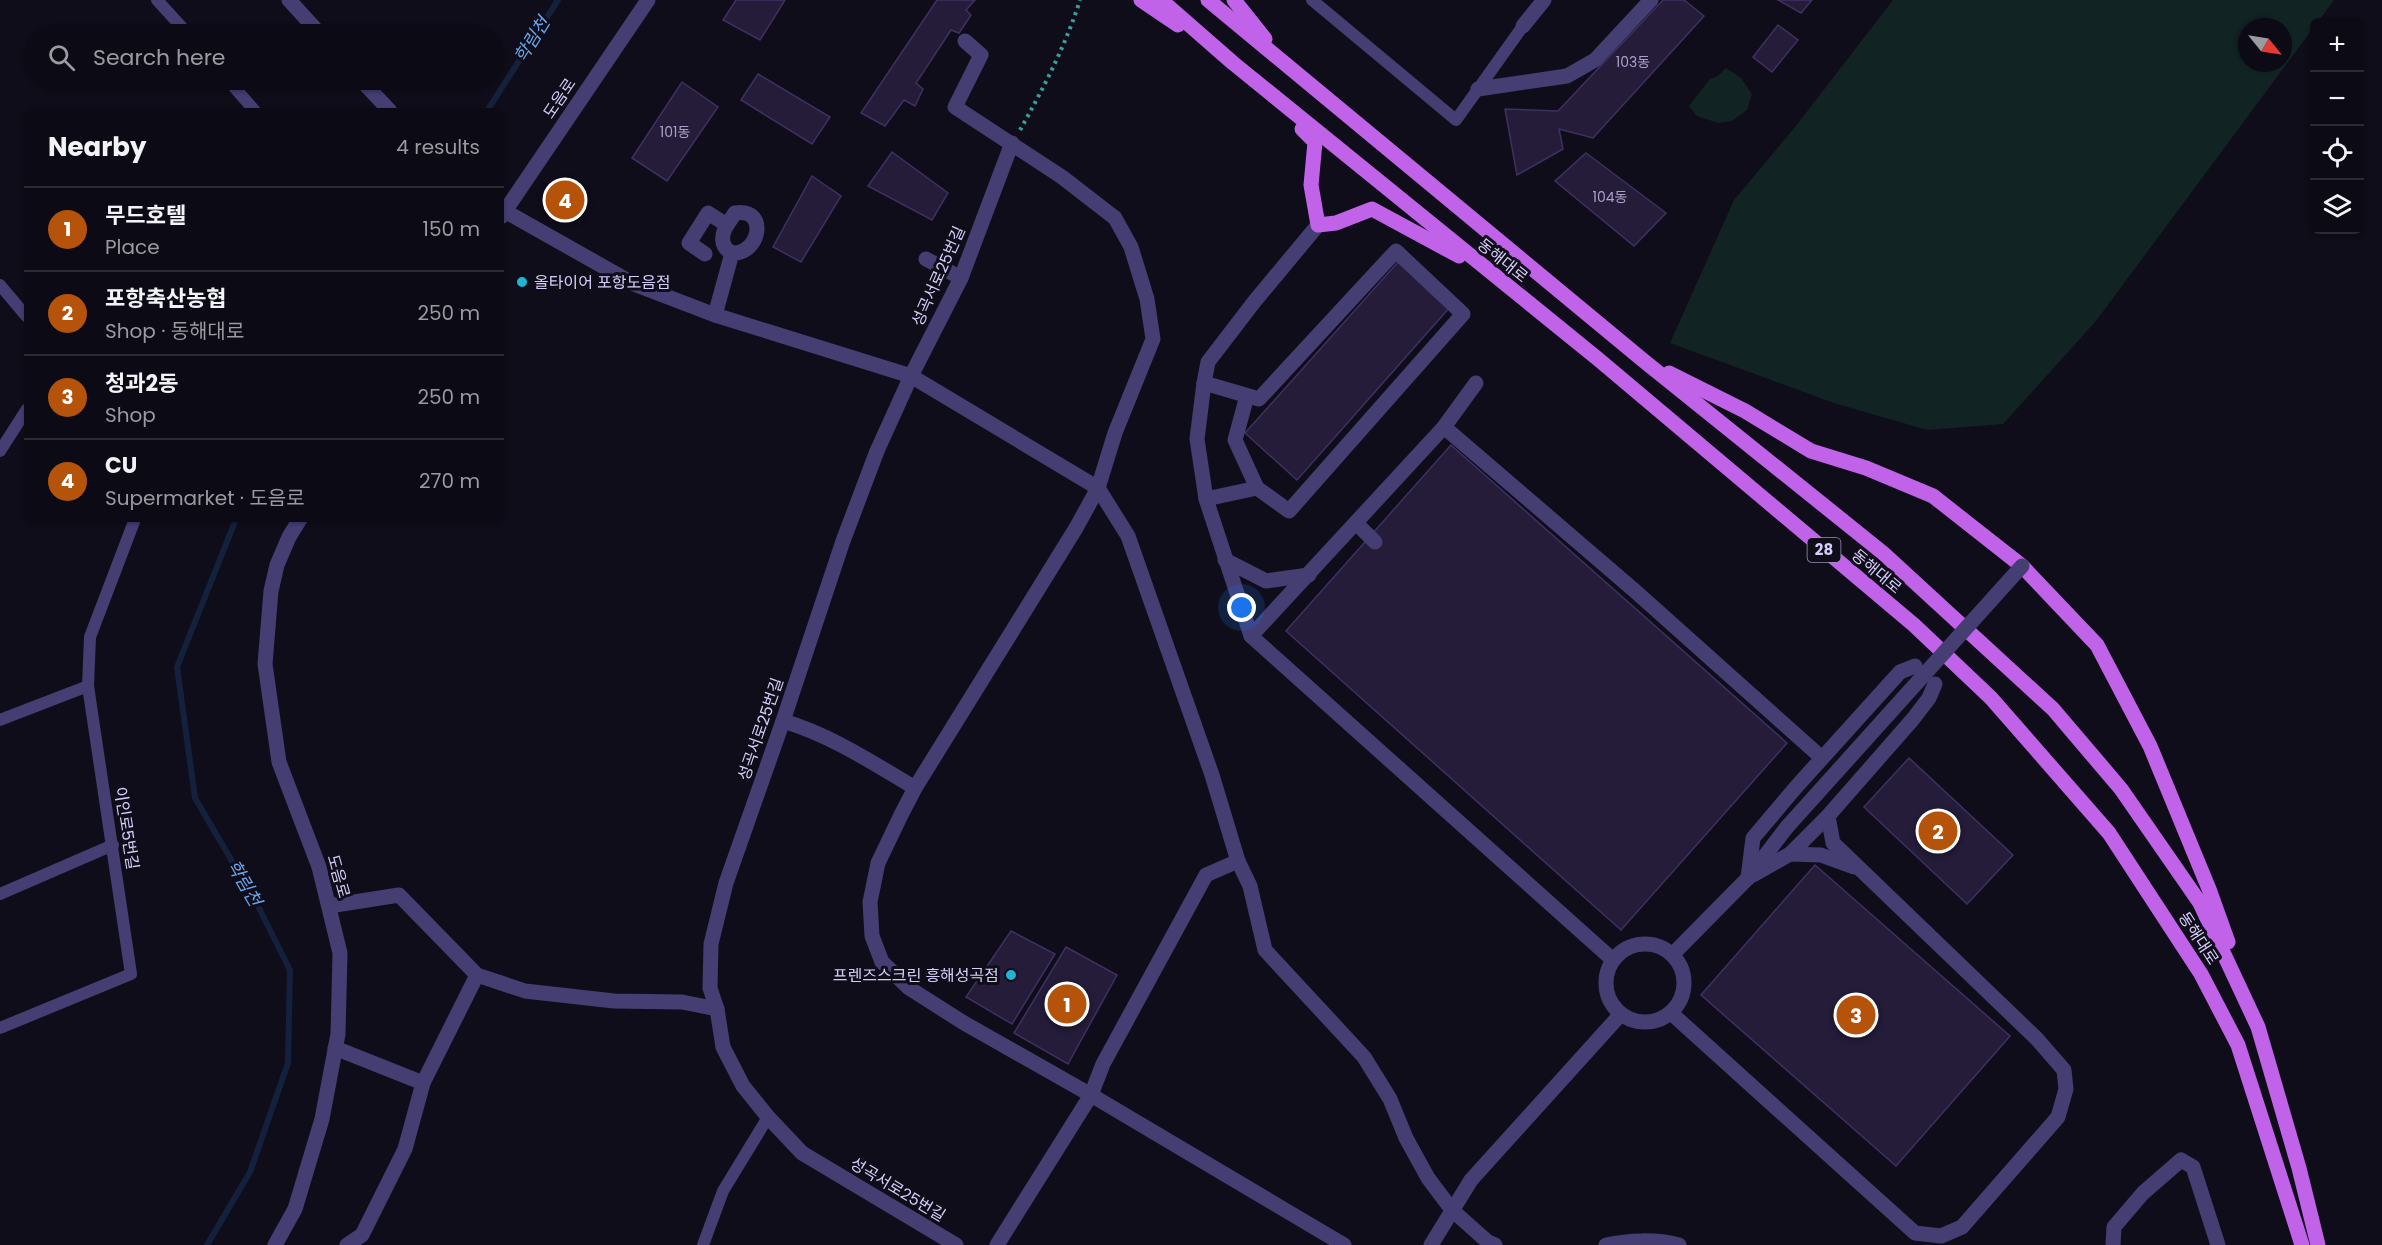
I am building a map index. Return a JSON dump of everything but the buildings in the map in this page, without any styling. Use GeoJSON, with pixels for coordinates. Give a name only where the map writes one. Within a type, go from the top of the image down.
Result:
{"type":"FeatureCollection","features":[{"type":"Feature","properties":{"kind":"main road"},"geometry":{"type":"LineString","coordinates":[[1141,0],[1233,63],[1315,142],[1311,185],[1318,225],[1336,223],[1371,209],[1493,275]]}},
{"type":"Feature","properties":{"kind":"main road","name":"동해대로"},"geometry":{"type":"LineString","coordinates":[[1161,0],[1233,63],[1598,359],[1914,625],[1992,698],[2109,833],[2201,974],[2238,1045],[2295,1221],[2300,1245]]}},
{"type":"Feature","properties":{"kind":"main road"},"geometry":{"type":"LineString","coordinates":[[1208,0],[1644,361],[1883,553],[2053,709],[2121,789],[2200,903],[2258,1027]]}},
{"type":"Feature","properties":{"kind":"main road"},"geometry":{"type":"LineString","coordinates":[[1234,0],[1286,65]]}},
{"type":"Feature","properties":{"kind":"main road"},"geometry":{"type":"LineString","coordinates":[[1644,361],[1745,411],[1811,451],[1866,468],[1933,496],[2022,566],[2097,645],[2150,746],[2209,889],[2258,1027],[2299,1168],[2318,1245]]}},
{"type":"Feature","properties":{"kind":"street"},"geometry":{"type":"LineString","coordinates":[[289,0],[311,24]]}},
{"type":"Feature","properties":{"kind":"street","name":"도음로"},"geometry":{"type":"LineString","coordinates":[[504,210],[648,0]]}},
{"type":"Feature","properties":{"kind":"street"},"geometry":{"type":"LineString","coordinates":[[1523,26],[1545,0]]}},
{"type":"Feature","properties":{"kind":"street"},"geometry":{"type":"LineString","coordinates":[[1478,89],[1568,76],[1595,60],[1651,0]]}},
{"type":"Feature","properties":{"kind":"street"},"geometry":{"type":"LineString","coordinates":[[965,40],[981,55],[955,107],[1062,177],[1115,218],[1131,247],[1147,299],[1153,339],[1115,433],[1098,488],[1076,528],[915,788],[878,863],[870,902],[872,936],[882,962],[909,988],[964,1023],[1091,1095],[1344,1245]]}},
{"type":"Feature","properties":{"kind":"street"},"geometry":{"type":"LineString","coordinates":[[370,90],[387,108]]}},
{"type":"Feature","properties":{"kind":"street","name":"성곡서로25번길"},"geometry":{"type":"LineString","coordinates":[[956,1245],[802,1153],[768,1117],[743,1086],[723,1047],[717,1009],[710,988],[711,944],[726,883],[843,541],[877,451],[911,376],[961,278],[1012,143]]}},
{"type":"Feature","properties":{"kind":"street"},"geometry":{"type":"LineString","coordinates":[[705,254],[689,243],[708,213],[727,225]]}},
{"type":"Feature","properties":{"kind":"street"},"geometry":{"type":"LineString","coordinates":[[735,213],[749,213],[757,222],[758,229],[750,247],[739,254],[726,250],[723,245],[727,225],[735,213]]}},
{"type":"Feature","properties":{"kind":"street"},"geometry":{"type":"LineString","coordinates":[[504,214],[634,284],[715,315],[911,376],[1098,488],[1128,536],[1212,776],[1238,861],[1250,886],[1265,950],[1365,1057],[1390,1099],[1428,1178],[1452,1210],[1488,1242],[1495,1245]]}},
{"type":"Feature","properties":{"kind":"street"},"geometry":{"type":"LineString","coordinates":[[1318,225],[1254,302],[1209,362],[1204,383],[1197,440],[1206,499],[1251,636],[1613,960]]}},
{"type":"Feature","properties":{"kind":"street"},"geometry":{"type":"LineString","coordinates":[[1204,383],[1259,399],[1396,251],[1463,314],[1289,511],[1257,488],[1234,440],[1247,396]]}},
{"type":"Feature","properties":{"kind":"street"},"geometry":{"type":"LineString","coordinates":[[715,315],[732,253]]}},
{"type":"Feature","properties":{"kind":"street"},"geometry":{"type":"LineString","coordinates":[[926,259],[961,278]]}},
{"type":"Feature","properties":{"kind":"street"},"geometry":{"type":"LineString","coordinates":[[1251,636],[1444,427],[1476,383]]}},
{"type":"Feature","properties":{"kind":"street"},"geometry":{"type":"LineString","coordinates":[[1444,427],[1635,591],[1822,758]]}},
{"type":"Feature","properties":{"kind":"street"},"geometry":{"type":"LineString","coordinates":[[1206,499],[1257,488]]}},
{"type":"Feature","properties":{"kind":"street","name":"도음로"},"geometry":{"type":"LineString","coordinates":[[274,1245],[296,1209],[322,1119],[338,1034],[340,953],[319,867],[279,762],[265,664],[271,591],[277,565],[288,537],[298,522]]}},
{"type":"Feature","properties":{"kind":"street"},"geometry":{"type":"LineString","coordinates":[[1356,524],[1375,542]]}},
{"type":"Feature","properties":{"kind":"street"},"geometry":{"type":"LineString","coordinates":[[1225,560],[1266,581],[1309,575]]}},
{"type":"Feature","properties":{"kind":"street"},"geometry":{"type":"LineString","coordinates":[[1672,954],[1748,878],[1787,827],[2022,566]]}},
{"type":"Feature","properties":{"kind":"street"},"geometry":{"type":"LineString","coordinates":[[1748,878],[1753,838],[1900,672],[1915,666]]}},
{"type":"Feature","properties":{"kind":"street"},"geometry":{"type":"LineString","coordinates":[[1748,878],[1790,854],[1828,816],[1913,719],[1929,698],[1935,684]]}},
{"type":"Feature","properties":{"kind":"street"},"geometry":{"type":"LineString","coordinates":[[783,721],[805,727],[845,747],[915,788]]}},
{"type":"Feature","properties":{"kind":"street"},"geometry":{"type":"LineString","coordinates":[[1671,1013],[1916,1233],[1941,1236],[1962,1227],[2058,1117],[2066,1089],[2064,1070],[2036,1038],[1833,843],[1828,816]]}},
{"type":"Feature","properties":{"kind":"street"},"geometry":{"type":"LineString","coordinates":[[1790,854],[1821,855],[1860,869]]}},
{"type":"Feature","properties":{"kind":"street"},"geometry":{"type":"LineString","coordinates":[[996,1245],[1091,1095],[1103,1064],[1206,875],[1238,861]]}},
{"type":"Feature","properties":{"kind":"street"},"geometry":{"type":"LineString","coordinates":[[329,906],[399,896],[477,975],[525,991],[614,1001],[682,1002],[717,1009]]}},
{"type":"Feature","properties":{"kind":"street"},"geometry":{"type":"LineString","coordinates":[[1648,943],[1661,946],[1672,954],[1681,964],[1684,990],[1680,1003],[1671,1013],[1659,1020],[1646,1023],[1621,1014],[1612,1005],[1606,983],[1608,971],[1613,960],[1622,951],[1634,945],[1648,943]]}},
{"type":"Feature","properties":{"kind":"street"},"geometry":{"type":"LineString","coordinates":[[347,1245],[362,1235],[405,1149],[423,1083],[477,975]]}},
{"type":"Feature","properties":{"kind":"street"},"geometry":{"type":"LineString","coordinates":[[1431,1245],[1471,1180],[1621,1014]]}},
{"type":"Feature","properties":{"kind":"street"},"geometry":{"type":"LineString","coordinates":[[335,1048],[423,1083]]}},
{"type":"Feature","properties":{"kind":"street"},"geometry":{"type":"LineString","coordinates":[[2113,1245],[2114,1227],[2143,1193],[2181,1160],[2193,1167],[2218,1245]]}},
{"type":"Feature","properties":{"kind":"street"},"geometry":{"type":"LineString","coordinates":[[1606,1245],[1623,1242],[1678,1245]]}},
{"type":"Feature","properties":{"kind":"lane"},"geometry":{"type":"LineString","coordinates":[[157,0],[179,24]]}},
{"type":"Feature","properties":{"kind":"lane"},"geometry":{"type":"LineString","coordinates":[[1311,0],[1456,120],[1523,26]]}},
{"type":"Feature","properties":{"kind":"lane"},"geometry":{"type":"LineString","coordinates":[[237,90],[252,108]]}},
{"type":"Feature","properties":{"kind":"lane"},"geometry":{"type":"LineString","coordinates":[[0,285],[24,313]]}},
{"type":"Feature","properties":{"kind":"lane"},"geometry":{"type":"LineString","coordinates":[[0,452],[24,414]]}},
{"type":"Feature","properties":{"kind":"lane","name":"이인로5번길"},"geometry":{"type":"LineString","coordinates":[[0,1028],[131,975],[88,686],[90,637],[134,522]]}},
{"type":"Feature","properties":{"kind":"lane"},"geometry":{"type":"LineString","coordinates":[[0,720],[88,686]]}},
{"type":"Feature","properties":{"kind":"lane"},"geometry":{"type":"LineString","coordinates":[[0,894],[113,845]]}},
{"type":"Feature","properties":{"kind":"lane"},"geometry":{"type":"LineString","coordinates":[[703,1245],[723,1191],[768,1117]]}},
{"type":"Feature","properties":{"kind":"path"},"geometry":{"type":"LineString","coordinates":[[1012,143],[1038,97],[1074,20],[1080,0]]}},
{"type":"Feature","properties":{"kind":"shaded area"},"geometry":{"type":"Polygon","coordinates":[[[1893,0],[2334,0],[2321,18],[2310,18],[2310,32],[2292,57],[2292,18],[2238,18],[2238,72],[2281,72],[2096,321],[2003,424],[1927,430],[1834,403],[1670,343],[1734,200],[1795,127],[1893,0]]]}},
{"type":"Feature","properties":{"kind":"shaded area"},"geometry":{"type":"Polygon","coordinates":[[[1726,68],[1741,78],[1752,94],[1747,110],[1732,121],[1718,123],[1697,116],[1689,106],[1710,79],[1718,76],[1726,68]]]}},
{"type":"Feature","properties":{"kind":"waterway","name":"학림천"},"geometry":{"type":"LineString","coordinates":[[504,84],[558,0]]}},
{"type":"Feature","properties":{"kind":"waterway","name":"학림천"},"geometry":{"type":"LineString","coordinates":[[489,108],[500,90]]}},
{"type":"Feature","properties":{"kind":"waterway","name":"학림천"},"geometry":{"type":"LineString","coordinates":[[207,1245],[250,1172],[288,1063],[290,970],[257,904],[195,798],[177,667],[235,522]]}},
{"type":"Feature","properties":{"kind":"place","name":"CU"},"geometry":{"type":"Point","coordinates":[565,200]}},
{"type":"Feature","properties":{"kind":"place","name":"올타이어 포항도음점"},"geometry":{"type":"Point","coordinates":[522,282]}},
{"type":"Feature","properties":{"kind":"place","name":"포항축산농협"},"geometry":{"type":"Point","coordinates":[1938,831]}},
{"type":"Feature","properties":{"kind":"place","name":"프렌즈스크린 흥해성곡점"},"geometry":{"type":"Point","coordinates":[1011,975]}},
{"type":"Feature","properties":{"kind":"place","name":"무드호텔"},"geometry":{"type":"Point","coordinates":[1067,1004]}},
{"type":"Feature","properties":{"kind":"place","name":"청과2동"},"geometry":{"type":"Point","coordinates":[1856,1015]}}]}
